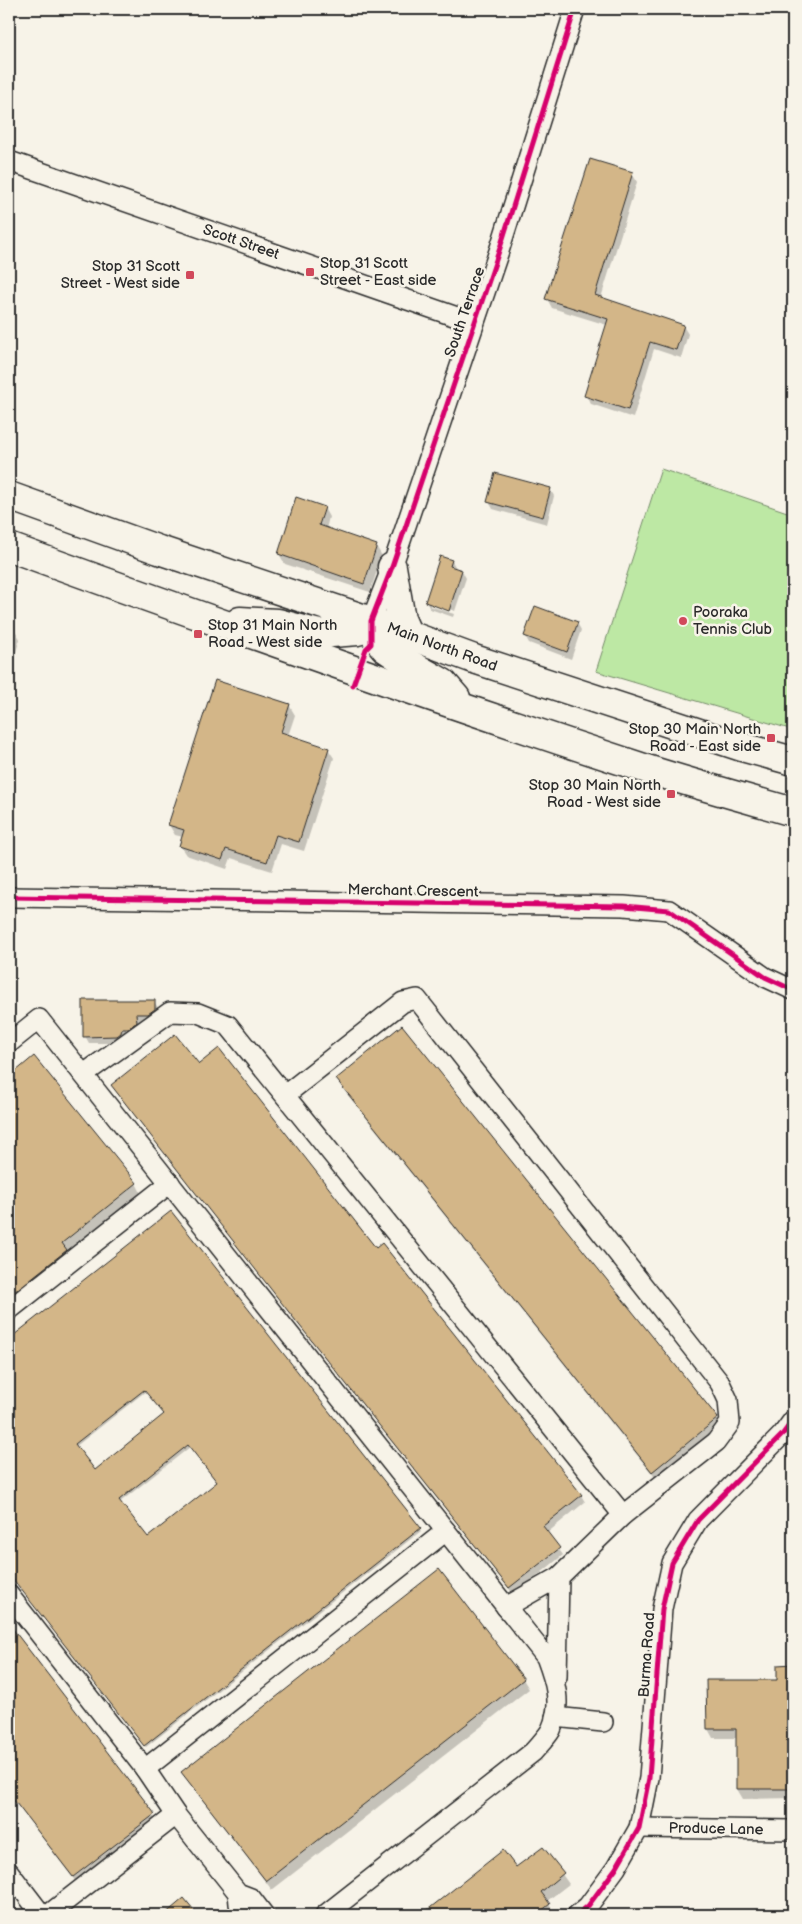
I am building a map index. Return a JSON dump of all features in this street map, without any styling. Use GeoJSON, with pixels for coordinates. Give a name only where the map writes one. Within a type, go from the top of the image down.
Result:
{"type":"FeatureCollection","features":[{"type":"Feature","properties":{"kind":"highway","name":"Main North Road"},"geometry":{"type":"LineString","coordinates":[[9,496],[159,550],[371,621],[474,659],[793,762]]}},
{"type":"Feature","properties":{"kind":"highway"},"geometry":{"type":"LineString","coordinates":[[9,547],[205,618],[465,708],[656,772],[793,812]]}},
{"type":"Feature","properties":{"kind":"highway"},"geometry":{"type":"LineString","coordinates":[[392,567],[401,619],[408,635]]}},
{"type":"Feature","properties":{"kind":"highway"},"geometry":{"type":"LineString","coordinates":[[205,618],[278,623],[319,634],[358,631],[371,621],[376,637],[386,648],[404,661],[443,683],[465,708]]}},
{"type":"Feature","properties":{"kind":"street","name":"South Terrace"},"geometry":{"type":"LineString","coordinates":[[371,621],[392,567],[500,248],[575,9]]}},
{"type":"Feature","properties":{"kind":"street","name":"Scott Street"},"geometry":{"type":"LineString","coordinates":[[9,161],[474,323]]}},
{"type":"Feature","properties":{"kind":"street","name":"Merchant Crescent"},"geometry":{"type":"LineString","coordinates":[[9,897],[614,906],[669,910],[765,977],[793,990]]}},
{"type":"Feature","properties":{"kind":"street"},"geometry":{"type":"LineString","coordinates":[[285,1095],[403,1002],[417,999],[720,1383],[728,1400],[730,1423],[716,1442],[623,1516],[559,1577],[506,1607]]}},
{"type":"Feature","properties":{"kind":"street"},"geometry":{"type":"LineString","coordinates":[[84,1074],[170,1012],[198,1013],[228,1025],[623,1516]]}},
{"type":"Feature","properties":{"kind":"street"},"geometry":{"type":"LineString","coordinates":[[9,1043],[39,1019],[546,1657],[556,1686]]}},
{"type":"Feature","properties":{"kind":"street"},"geometry":{"type":"LineString","coordinates":[[9,1310],[170,1183]]}},
{"type":"Feature","properties":{"kind":"street","name":"Burma Road"},"geometry":{"type":"LineString","coordinates":[[576,1915],[588,1906],[616,1868],[639,1828],[649,1778],[662,1609],[672,1563],[698,1520],[782,1435],[793,1420]]}},
{"type":"Feature","properties":{"kind":"street"},"geometry":{"type":"LineString","coordinates":[[145,1769],[446,1531]]}},
{"type":"Feature","properties":{"kind":"street"},"geometry":{"type":"LineString","coordinates":[[325,1915],[534,1752],[550,1730],[557,1712],[559,1577]]}},
{"type":"Feature","properties":{"kind":"street"},"geometry":{"type":"LineString","coordinates":[[9,1595],[145,1769],[176,1815],[238,1894],[239,1904],[245,1915]]}},
{"type":"Feature","properties":{"kind":"street"},"geometry":{"type":"LineString","coordinates":[[555,1717],[603,1722]]}},
{"type":"Feature","properties":{"kind":"street"},"geometry":{"type":"LineString","coordinates":[[48,1915],[176,1815]]}},
{"type":"Feature","properties":{"kind":"street","name":"Produce Lane"},"geometry":{"type":"LineString","coordinates":[[639,1828],[793,1830]]}},
{"type":"Feature","properties":{"kind":"street"},"geometry":{"type":"LineString","coordinates":[[9,1872],[42,1915]]}},
{"type":"Feature","properties":{"kind":"street"},"geometry":{"type":"LineString","coordinates":[[238,1894],[251,1898],[264,1915]]}},
{"type":"Feature","properties":{"kind":"green space","name":"Pooraka Tennis Club"},"geometry":{"type":"Polygon","coordinates":[[[661,469],[793,514],[793,730],[596,671],[661,469]]]}},
{"type":"Feature","properties":{"kind":"building"},"geometry":{"type":"Polygon","coordinates":[[[590,159],[633,172],[595,295],[684,325],[676,350],[650,342],[628,410],[584,396],[608,319],[545,299],[590,159]]]}},
{"type":"Feature","properties":{"kind":"building"},"geometry":{"type":"Polygon","coordinates":[[[495,473],[551,488],[543,517],[487,502],[495,473]]]}},
{"type":"Feature","properties":{"kind":"building"},"geometry":{"type":"Polygon","coordinates":[[[296,497],[325,507],[319,525],[377,545],[364,584],[278,554],[296,497]]]}},
{"type":"Feature","properties":{"kind":"building"},"geometry":{"type":"Polygon","coordinates":[[[440,556],[452,560],[450,566],[462,570],[449,611],[425,602],[440,556]]]}},
{"type":"Feature","properties":{"kind":"building"},"geometry":{"type":"Polygon","coordinates":[[[535,606],[578,622],[567,652],[524,636],[535,606]]]}},
{"type":"Feature","properties":{"kind":"building"},"geometry":{"type":"Polygon","coordinates":[[[215,680],[290,704],[281,732],[329,748],[299,842],[276,835],[267,862],[226,849],[222,860],[179,846],[184,830],[168,825],[215,680]]]}},
{"type":"Feature","properties":{"kind":"building"},"geometry":{"type":"Polygon","coordinates":[[[83,1000],[155,1000],[155,1009],[148,1014],[136,1014],[137,1022],[129,1028],[122,1028],[121,1033],[117,1036],[83,1037],[83,1000]]]}},
{"type":"Feature","properties":{"kind":"building"},"geometry":{"type":"Polygon","coordinates":[[[402,1025],[718,1418],[652,1472],[336,1079],[402,1025]]]}},
{"type":"Feature","properties":{"kind":"building"},"geometry":{"type":"Polygon","coordinates":[[[175,1034],[199,1064],[219,1048],[376,1248],[382,1243],[582,1495],[543,1526],[560,1548],[509,1588],[111,1085],[175,1034]]]}},
{"type":"Feature","properties":{"kind":"building"},"geometry":{"type":"Polygon","coordinates":[[[34,1056],[137,1183],[62,1243],[67,1250],[9,1296],[9,1077],[34,1056]]]}},
{"type":"Feature","properties":{"kind":"building"},"geometry":{"type":"Polygon","coordinates":[[[171,1211],[421,1528],[144,1746],[9,1574],[9,1339],[171,1211]],[[144,1390],[75,1444],[95,1470],[164,1414],[144,1390]],[[188,1445],[119,1500],[148,1537],[217,1482],[188,1445]]]}},
{"type":"Feature","properties":{"kind":"building"},"geometry":{"type":"Polygon","coordinates":[[[439,1569],[524,1679],[266,1881],[181,1772],[439,1569]]]}},
{"type":"Feature","properties":{"kind":"building"},"geometry":{"type":"Polygon","coordinates":[[[9,1624],[155,1814],[73,1877],[9,1794],[9,1624]]]}},
{"type":"Feature","properties":{"kind":"building"},"geometry":{"type":"Polygon","coordinates":[[[793,1664],[793,1789],[736,1789],[736,1729],[707,1729],[706,1680],[777,1680],[777,1665],[793,1664]]]}},
{"type":"Feature","properties":{"kind":"building"},"geometry":{"type":"Polygon","coordinates":[[[543,1847],[564,1873],[541,1892],[550,1904],[536,1915],[421,1915],[503,1850],[516,1867],[543,1847]]]}},
{"type":"Feature","properties":{"kind":"building"},"geometry":{"type":"Polygon","coordinates":[[[184,1898],[198,1915],[164,1915],[184,1898]]]}},
{"type":"Feature","properties":{"kind":"cycle path"},"geometry":{"type":"LineString","coordinates":[[353,685],[366,649],[371,644],[371,621],[392,567],[500,248],[575,9]]}},
{"type":"Feature","properties":{"kind":"cycle path"},"geometry":{"type":"LineString","coordinates":[[9,897],[624,906],[669,910],[765,977],[793,990]]}},
{"type":"Feature","properties":{"kind":"cycle path"},"geometry":{"type":"LineString","coordinates":[[577,1915],[588,1906],[616,1868],[639,1828],[649,1778],[662,1609],[672,1563],[698,1520],[782,1435],[793,1420]]}},
{"type":"Feature","properties":{"kind":"place","name":"Stop 31 Scott Street - East side"},"geometry":{"type":"Point","coordinates":[310,272]}},
{"type":"Feature","properties":{"kind":"place","name":"Stop 31 Scott Street - West side"},"geometry":{"type":"Point","coordinates":[190,275]}},
{"type":"Feature","properties":{"kind":"place","name":"Pooraka Tennis Club"},"geometry":{"type":"Point","coordinates":[683,621]}},
{"type":"Feature","properties":{"kind":"place","name":"Stop 31 Main North Road - West side"},"geometry":{"type":"Point","coordinates":[198,634]}},
{"type":"Feature","properties":{"kind":"place","name":"Stop 30 Main North Road - East side"},"geometry":{"type":"Point","coordinates":[771,738]}},
{"type":"Feature","properties":{"kind":"place","name":"Stop 30 Main North Road - West side"},"geometry":{"type":"Point","coordinates":[671,794]}}]}
